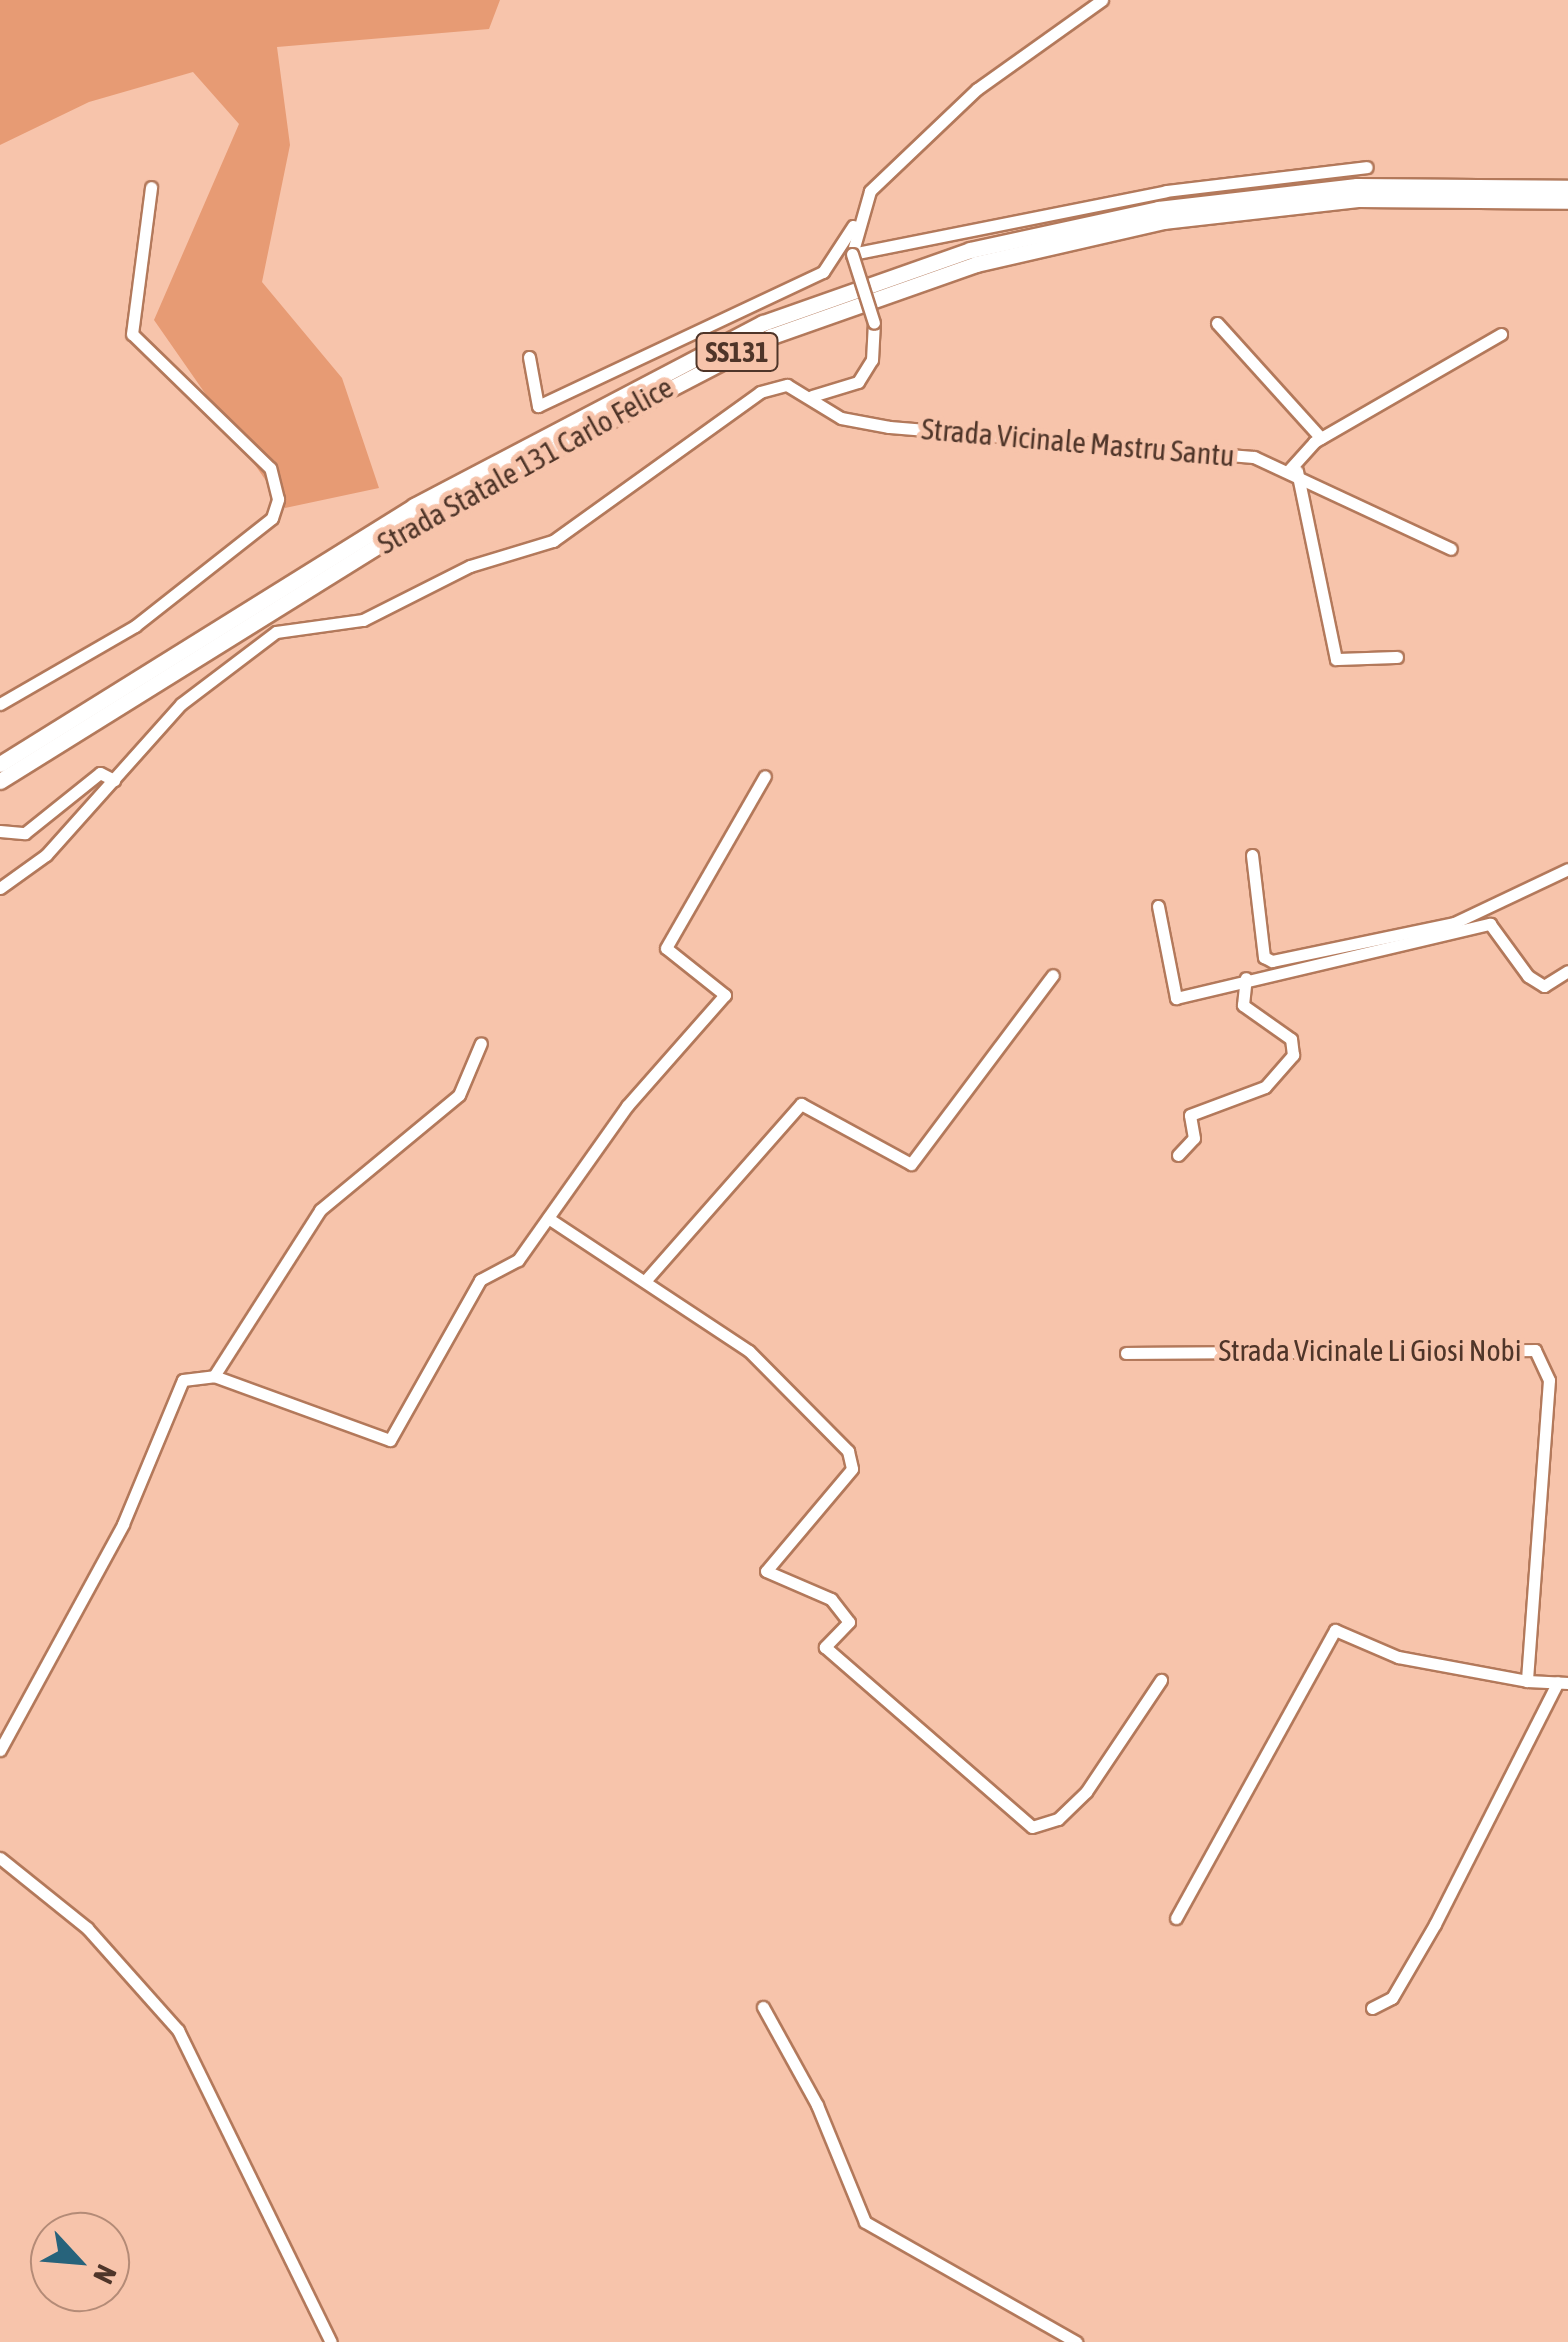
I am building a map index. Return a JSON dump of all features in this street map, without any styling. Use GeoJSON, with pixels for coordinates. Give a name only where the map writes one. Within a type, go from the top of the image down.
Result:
{"type":"FeatureCollection","features":[{"type":"Feature","properties":{"kind":"highway","name":"Strada Statale 131 Carlo Felice"},"geometry":{"type":"LineString","coordinates":[[0,764],[414,506],[598,402],[764,323],[970,250],[1158,209],[1357,186],[1568,188]]}},
{"type":"Feature","properties":{"kind":"highway","name":"Strada Statale 131 Carlo Felice"},"geometry":{"type":"LineString","coordinates":[[0,781],[422,518],[772,336],[976,264],[1163,221],[1358,199],[1568,201]]}},
{"type":"Feature","properties":{"kind":"street"},"geometry":{"type":"LineString","coordinates":[[529,357],[538,406],[823,272],[870,191],[977,89],[1102,0]]}},
{"type":"Feature","properties":{"kind":"street"},"geometry":{"type":"LineString","coordinates":[[852,254],[1166,191],[1367,167]]}},
{"type":"Feature","properties":{"kind":"street"},"geometry":{"type":"LineString","coordinates":[[0,704],[134,626],[272,518],[278,498],[270,468],[132,334],[152,187]]}},
{"type":"Feature","properties":{"kind":"street"},"geometry":{"type":"LineString","coordinates":[[0,888],[46,855],[181,704],[276,632],[363,620],[470,566],[553,541],[760,392],[787,384],[812,396],[858,382],[872,360],[874,324],[852,254],[853,226]]}},
{"type":"Feature","properties":{"kind":"street"},"geometry":{"type":"LineString","coordinates":[[1217,323],[1321,438]]}},
{"type":"Feature","properties":{"kind":"street"},"geometry":{"type":"LineString","coordinates":[[1397,658],[1336,658],[1293,470],[1321,438],[1501,334]]}},
{"type":"Feature","properties":{"kind":"street","name":"Strada Vicinale Mastru Santu"},"geometry":{"type":"LineString","coordinates":[[812,396],[841,418],[889,426],[1205,448],[1293,470],[1451,549]]}},
{"type":"Feature","properties":{"kind":"street"},"geometry":{"type":"LineString","coordinates":[[0,831],[25,833],[100,773],[114,780]]}},
{"type":"Feature","properties":{"kind":"street"},"geometry":{"type":"LineString","coordinates":[[0,1750],[124,1524],[183,1380],[214,1376],[390,1440],[480,1280],[518,1260],[627,1106],[725,996],[666,948],[765,776]]}},
{"type":"Feature","properties":{"kind":"street"},"geometry":{"type":"LineString","coordinates":[[1252,855],[1264,956],[1272,961],[1454,923],[1568,869]]}},
{"type":"Feature","properties":{"kind":"street"},"geometry":{"type":"LineString","coordinates":[[1158,906],[1176,998],[1246,978],[1490,924],[1528,976],[1544,986],[1568,971]]}},
{"type":"Feature","properties":{"kind":"street"},"geometry":{"type":"LineString","coordinates":[[646,1281],[800,1104],[911,1164],[1053,975]]}},
{"type":"Feature","properties":{"kind":"street"},"geometry":{"type":"LineString","coordinates":[[1178,1155],[1194,1138],[1190,1115],[1264,1087],[1293,1055],[1291,1039],[1243,1006],[1246,978]]}},
{"type":"Feature","properties":{"kind":"street"},"geometry":{"type":"LineString","coordinates":[[214,1376],[320,1210],[459,1096],[481,1044]]}},
{"type":"Feature","properties":{"kind":"street"},"geometry":{"type":"LineString","coordinates":[[548,1218],[750,1352],[848,1451],[852,1469],[766,1571],[831,1599],[849,1622],[825,1648],[1032,1827],[1058,1820],[1086,1792],[1161,1680]]}},
{"type":"Feature","properties":{"kind":"street","name":"Strada Vicinale Li Giosi Nobi"},"geometry":{"type":"LineString","coordinates":[[1126,1353],[1535,1350],[1550,1380],[1527,1681]]}},
{"type":"Feature","properties":{"kind":"street"},"geometry":{"type":"LineString","coordinates":[[1176,1918],[1335,1630],[1398,1657],[1527,1681],[1563,1683],[1392,1998],[1372,2008]]}},
{"type":"Feature","properties":{"kind":"street"},"geometry":{"type":"LineString","coordinates":[[0,1858],[87,1928],[178,2030],[331,2342]]}},
{"type":"Feature","properties":{"kind":"street"},"geometry":{"type":"LineString","coordinates":[[763,2007],[817,2105],[865,2222],[1076,2342]]}},
{"type":"Feature","properties":{"kind":"shaded area"},"geometry":{"type":"Polygon","coordinates":[[[0,0],[500,0],[489,29],[277,47],[290,145],[262,282],[342,378],[379,488],[285,508],[154,320],[239,124],[193,72],[89,102],[0,145],[0,0]]]}}]}
